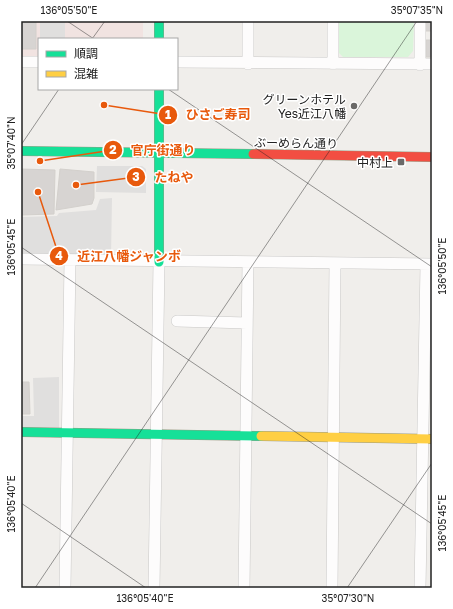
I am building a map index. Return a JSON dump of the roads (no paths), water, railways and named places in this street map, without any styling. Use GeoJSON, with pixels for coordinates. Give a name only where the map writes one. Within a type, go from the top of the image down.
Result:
{"type":"FeatureCollection","features":[{"type":"Feature","properties":{"kind":"street"},"geometry":{"type":"LineString","coordinates":[[159,21],[159,38]]}},
{"type":"Feature","properties":{"kind":"street"},"geometry":{"type":"LineString","coordinates":[[248,21],[248,64]]}},
{"type":"Feature","properties":{"kind":"street"},"geometry":{"type":"LineString","coordinates":[[333,21],[333,64]]}},
{"type":"Feature","properties":{"kind":"street"},"geometry":{"type":"LineString","coordinates":[[420,21],[420,65]]}},
{"type":"Feature","properties":{"kind":"street"},"geometry":{"type":"LineString","coordinates":[[21,62],[38,62]]}},
{"type":"Feature","properties":{"kind":"street"},"geometry":{"type":"LineString","coordinates":[[178,62],[248,64],[432,64]]}},
{"type":"Feature","properties":{"kind":"street"},"geometry":{"type":"LineString","coordinates":[[154,588],[155,434],[159,262],[159,90]]}},
{"type":"Feature","properties":{"kind":"street","name":"ぶーめらん通り"},"geometry":{"type":"LineString","coordinates":[[21,152],[159,152],[432,157]]}},
{"type":"Feature","properties":{"kind":"street"},"geometry":{"type":"LineString","coordinates":[[21,259],[70,261],[429,264],[427,439],[420,588]]}},
{"type":"Feature","properties":{"kind":"street"},"geometry":{"type":"LineString","coordinates":[[65,588],[70,261]]}},
{"type":"Feature","properties":{"kind":"street"},"geometry":{"type":"LineString","coordinates":[[244,588],[248,262]]}},
{"type":"Feature","properties":{"kind":"street"},"geometry":{"type":"LineString","coordinates":[[332,588],[335,263]]}},
{"type":"Feature","properties":{"kind":"street"},"geometry":{"type":"LineString","coordinates":[[177,321],[247,323]]}},
{"type":"Feature","properties":{"kind":"street"},"geometry":{"type":"LineString","coordinates":[[21,432],[427,439]]}},
{"type":"Feature","properties":{"kind":"place","name":"ひさご寿司"},"geometry":{"type":"Point","coordinates":[104,105]}},
{"type":"Feature","properties":{"kind":"place","name":"グリーンホテル Yes近江八幡"},"geometry":{"type":"Point","coordinates":[354,106]}},
{"type":"Feature","properties":{"kind":"place","name":"官庁街通り"},"geometry":{"type":"Point","coordinates":[40,161]}},
{"type":"Feature","properties":{"kind":"place","name":"中村上"},"geometry":{"type":"Point","coordinates":[401,162]}},
{"type":"Feature","properties":{"kind":"place","name":"たねや"},"geometry":{"type":"Point","coordinates":[76,185]}},
{"type":"Feature","properties":{"kind":"place","name":"近江八幡ジャンボ"},"geometry":{"type":"Point","coordinates":[38,192]}}]}
